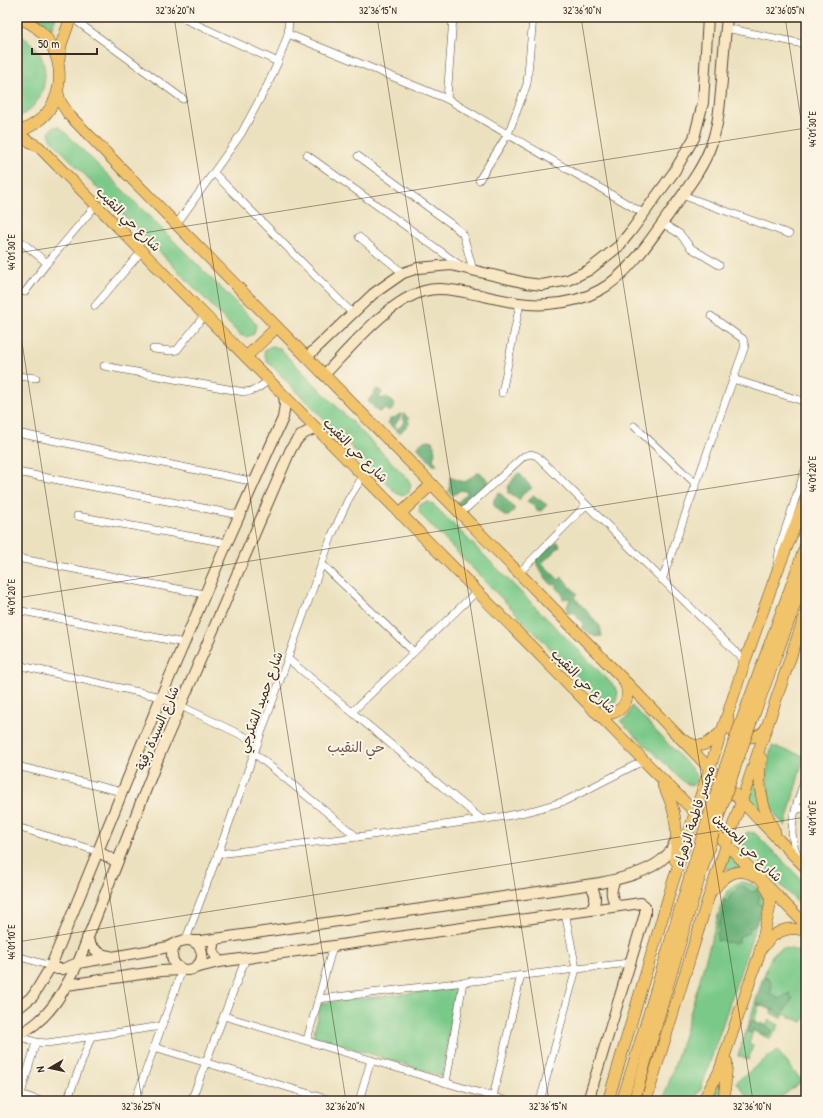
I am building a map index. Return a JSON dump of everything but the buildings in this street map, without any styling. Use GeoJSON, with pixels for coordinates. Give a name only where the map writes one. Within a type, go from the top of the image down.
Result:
{"type":"FeatureCollection","features":[{"type":"Feature","properties":{"kind":"main road"},"geometry":{"type":"LineString","coordinates":[[17,133],[31,127],[43,118],[52,106],[58,92],[60,79],[59,65],[61,45],[71,17]]}},
{"type":"Feature","properties":{"kind":"main road"},"geometry":{"type":"LineString","coordinates":[[307,357],[373,294],[403,273],[418,268],[451,265],[526,283],[542,285],[568,280],[589,270],[618,246],[674,172],[694,138],[703,103],[708,17]]}},
{"type":"Feature","properties":{"kind":"main road"},"geometry":{"type":"LineString","coordinates":[[324,375],[364,333],[386,313],[410,296],[425,291],[442,289],[520,304],[546,304],[563,303],[599,290],[610,284],[641,252],[704,162],[712,145],[719,113],[727,17]]}},
{"type":"Feature","properties":{"kind":"main road"},"geometry":{"type":"LineString","coordinates":[[17,18],[34,26],[46,36],[54,50],[59,65]]}},
{"type":"Feature","properties":{"kind":"main road"},"geometry":{"type":"LineString","coordinates":[[58,92],[60,101],[69,115],[679,737],[692,744],[701,745],[710,742],[722,731]]}},
{"type":"Feature","properties":{"kind":"main road","name":"شارع حي النقيب"},"geometry":{"type":"LineString","coordinates":[[17,137],[30,142],[39,148],[654,772]]}},
{"type":"Feature","properties":{"kind":"main road"},"geometry":{"type":"LineString","coordinates":[[246,357],[277,327]]}},
{"type":"Feature","properties":{"kind":"main road","name":"شارع السيدة رقية"},"geometry":{"type":"LineString","coordinates":[[17,1009],[34,996],[51,966],[97,851],[204,594],[283,418],[286,404],[284,396]]}},
{"type":"Feature","properties":{"kind":"main road","name":"شارع السيدة رقية"},"geometry":{"type":"LineString","coordinates":[[18,1031],[38,1022],[52,1008],[67,985],[78,963],[159,756],[291,448],[298,438],[307,431],[316,430]]}},
{"type":"Feature","properties":{"kind":"main road"},"geometry":{"type":"LineString","coordinates":[[400,514],[432,484]]}},
{"type":"Feature","properties":{"kind":"main road"},"geometry":{"type":"LineString","coordinates":[[608,1101],[695,813],[745,661],[777,572],[806,498]]}},
{"type":"Feature","properties":{"kind":"main road","name":"مجسر فاطمة الزهراء"},"geometry":{"type":"LineString","coordinates":[[622,1101],[718,788],[806,544]]}},
{"type":"Feature","properties":{"kind":"main road","name":"مجسر فاطمة الزهراء"},"geometry":{"type":"LineString","coordinates":[[634,1101],[687,919],[721,810],[738,759],[806,574]]}},
{"type":"Feature","properties":{"kind":"main road"},"geometry":{"type":"LineString","coordinates":[[646,1101],[707,902],[806,612]]}},
{"type":"Feature","properties":{"kind":"main road"},"geometry":{"type":"LineString","coordinates":[[594,710],[600,714],[608,714],[622,708],[626,702],[628,694],[627,686],[624,680]]}},
{"type":"Feature","properties":{"kind":"main road"},"geometry":{"type":"LineString","coordinates":[[161,697],[181,706]]}},
{"type":"Feature","properties":{"kind":"main road"},"geometry":{"type":"LineString","coordinates":[[729,712],[727,722],[729,727],[732,731],[742,737],[752,738],[757,736],[765,730],[768,725]]}},
{"type":"Feature","properties":{"kind":"main road"},"geometry":{"type":"LineString","coordinates":[[768,725],[760,762],[761,792],[769,818],[786,847]]}},
{"type":"Feature","properties":{"kind":"main road","name":"شارع حي الحسين"},"geometry":{"type":"LineString","coordinates":[[679,737],[805,868]]}},
{"type":"Feature","properties":{"kind":"main road"},"geometry":{"type":"LineString","coordinates":[[654,772],[666,791],[673,806],[676,821],[677,838],[672,885]]}},
{"type":"Feature","properties":{"kind":"main road","name":"شارع حي الحسين"},"geometry":{"type":"LineString","coordinates":[[654,772],[806,925]]}},
{"type":"Feature","properties":{"kind":"main road"},"geometry":{"type":"LineString","coordinates":[[51,966],[57,969],[63,969],[78,963],[168,947],[186,941],[215,939],[590,885],[615,880],[640,872],[657,863],[670,852],[677,838]]}},
{"type":"Feature","properties":{"kind":"main road"},"geometry":{"type":"LineString","coordinates":[[97,851],[117,862]]}},
{"type":"Feature","properties":{"kind":"main road"},"geometry":{"type":"LineString","coordinates":[[672,885],[676,877],[682,872],[690,870],[699,872],[709,885],[707,902]]}},
{"type":"Feature","properties":{"kind":"main road"},"geometry":{"type":"LineString","coordinates":[[704,1101],[717,1076],[759,955],[770,907],[770,895],[762,881],[750,873],[739,871],[733,872],[722,879],[711,893],[707,902]]}},
{"type":"Feature","properties":{"kind":"main road"},"geometry":{"type":"LineString","coordinates":[[615,880],[611,890],[614,901],[618,906]]}},
{"type":"Feature","properties":{"kind":"main road"},"geometry":{"type":"LineString","coordinates":[[590,885],[596,899],[592,909]]}},
{"type":"Feature","properties":{"kind":"main road"},"geometry":{"type":"LineString","coordinates":[[67,985],[161,971],[189,971],[219,962],[641,903],[645,906],[645,914],[588,1101]]}},
{"type":"Feature","properties":{"kind":"main road"},"geometry":{"type":"LineString","coordinates":[[759,955],[769,939],[779,932],[790,928],[806,931]]}},
{"type":"Feature","properties":{"kind":"main road"},"geometry":{"type":"LineString","coordinates":[[87,938],[93,948],[98,952],[108,956],[114,956]]}},
{"type":"Feature","properties":{"kind":"main road"},"geometry":{"type":"LineString","coordinates":[[215,939],[213,951],[219,962]]}},
{"type":"Feature","properties":{"kind":"main road"},"geometry":{"type":"LineString","coordinates":[[182,970],[172,961],[171,954],[173,947],[186,941],[198,944],[201,948],[202,960],[195,968]]}},
{"type":"Feature","properties":{"kind":"main road"},"geometry":{"type":"LineString","coordinates":[[158,949],[164,952],[167,956],[167,962],[161,971]]}},
{"type":"Feature","properties":{"kind":"main road"},"geometry":{"type":"LineString","coordinates":[[724,1101],[726,1072],[731,1038]]}},
{"type":"Feature","properties":{"kind":"street"},"geometry":{"type":"LineString","coordinates":[[71,17],[183,98]]}},
{"type":"Feature","properties":{"kind":"street"},"geometry":{"type":"LineString","coordinates":[[180,17],[278,62]]}},
{"type":"Feature","properties":{"kind":"street"},"geometry":{"type":"LineString","coordinates":[[176,225],[241,134],[278,62],[288,34],[289,17]]}},
{"type":"Feature","properties":{"kind":"street"},"geometry":{"type":"LineString","coordinates":[[447,99],[453,17]]}},
{"type":"Feature","properties":{"kind":"street"},"geometry":{"type":"LineString","coordinates":[[479,180],[508,134],[528,84],[533,17]]}},
{"type":"Feature","properties":{"kind":"street"},"geometry":{"type":"LineString","coordinates":[[726,28],[803,44]]}},
{"type":"Feature","properties":{"kind":"street"},"geometry":{"type":"LineString","coordinates":[[288,34],[447,99],[643,213]]}},
{"type":"Feature","properties":{"kind":"street"},"geometry":{"type":"LineString","coordinates":[[307,155],[469,269]]}},
{"type":"Feature","properties":{"kind":"street"},"geometry":{"type":"LineString","coordinates":[[358,156],[463,234],[469,269]]}},
{"type":"Feature","properties":{"kind":"street"},"geometry":{"type":"LineString","coordinates":[[214,173],[352,313]]}},
{"type":"Feature","properties":{"kind":"street"},"geometry":{"type":"LineString","coordinates":[[682,195],[789,234]]}},
{"type":"Feature","properties":{"kind":"street"},"geometry":{"type":"LineString","coordinates":[[25,292],[47,263],[96,205]]}},
{"type":"Feature","properties":{"kind":"street"},"geometry":{"type":"LineString","coordinates":[[662,223],[680,234],[691,248],[719,265]]}},
{"type":"Feature","properties":{"kind":"street"},"geometry":{"type":"LineString","coordinates":[[359,237],[403,273]]}},
{"type":"Feature","properties":{"kind":"street"},"geometry":{"type":"LineString","coordinates":[[17,238],[47,263]]}},
{"type":"Feature","properties":{"kind":"street"},"geometry":{"type":"LineString","coordinates":[[95,306],[141,252]]}},
{"type":"Feature","properties":{"kind":"street"},"geometry":{"type":"LineString","coordinates":[[502,393],[520,304]]}},
{"type":"Feature","properties":{"kind":"street"},"geometry":{"type":"LineString","coordinates":[[153,349],[171,351],[177,350],[204,316]]}},
{"type":"Feature","properties":{"kind":"street"},"geometry":{"type":"LineString","coordinates":[[662,580],[745,346],[744,341],[711,316]]}},
{"type":"Feature","properties":{"kind":"street"},"geometry":{"type":"LineString","coordinates":[[104,366],[244,392],[256,390],[268,381]]}},
{"type":"Feature","properties":{"kind":"street"},"geometry":{"type":"LineString","coordinates":[[17,376],[36,378]]}},
{"type":"Feature","properties":{"kind":"street"},"geometry":{"type":"LineString","coordinates":[[733,379],[806,402]]}},
{"type":"Feature","properties":{"kind":"street"},"geometry":{"type":"LineString","coordinates":[[634,426],[696,484]]}},
{"type":"Feature","properties":{"kind":"street"},"geometry":{"type":"LineString","coordinates":[[17,433],[254,482]]}},
{"type":"Feature","properties":{"kind":"street"},"geometry":{"type":"LineString","coordinates":[[460,514],[524,456],[531,454],[537,456],[745,661]]}},
{"type":"Feature","properties":{"kind":"street"},"geometry":{"type":"LineString","coordinates":[[777,572],[777,555],[806,467]]}},
{"type":"Feature","properties":{"kind":"street"},"geometry":{"type":"LineString","coordinates":[[17,472],[239,515]]}},
{"type":"Feature","properties":{"kind":"street","name":"شارع حميد الشكرجي"},"geometry":{"type":"LineString","coordinates":[[186,941],[339,517],[363,476]]}},
{"type":"Feature","properties":{"kind":"street"},"geometry":{"type":"LineString","coordinates":[[519,573],[586,505]]}},
{"type":"Feature","properties":{"kind":"street"},"geometry":{"type":"LineString","coordinates":[[77,516],[227,542]]}},
{"type":"Feature","properties":{"kind":"street"},"geometry":{"type":"LineString","coordinates":[[17,558],[204,594]]}},
{"type":"Feature","properties":{"kind":"street"},"geometry":{"type":"LineString","coordinates":[[322,564],[414,652]]}},
{"type":"Feature","properties":{"kind":"street"},"geometry":{"type":"LineString","coordinates":[[352,712],[476,592]]}},
{"type":"Feature","properties":{"kind":"street"},"geometry":{"type":"LineString","coordinates":[[17,610],[184,643]]}},
{"type":"Feature","properties":{"kind":"street"},"geometry":{"type":"LineString","coordinates":[[288,659],[481,819]]}},
{"type":"Feature","properties":{"kind":"street"},"geometry":{"type":"LineString","coordinates":[[17,665],[161,697]]}},
{"type":"Feature","properties":{"kind":"street"},"geometry":{"type":"LineString","coordinates":[[181,706],[258,744]]}},
{"type":"Feature","properties":{"kind":"street"},"geometry":{"type":"LineString","coordinates":[[254,753],[357,837]]}},
{"type":"Feature","properties":{"kind":"street"},"geometry":{"type":"LineString","coordinates":[[218,854],[357,837],[534,810],[565,801],[643,761]]}},
{"type":"Feature","properties":{"kind":"street"},"geometry":{"type":"LineString","coordinates":[[17,766],[122,792]]}},
{"type":"Feature","properties":{"kind":"street"},"geometry":{"type":"LineString","coordinates":[[805,868],[792,839],[791,828],[806,775]]}},
{"type":"Feature","properties":{"kind":"street"},"geometry":{"type":"LineString","coordinates":[[796,810],[806,807]]}},
{"type":"Feature","properties":{"kind":"street"},"geometry":{"type":"LineString","coordinates":[[17,827],[97,851]]}},
{"type":"Feature","properties":{"kind":"street"},"geometry":{"type":"LineString","coordinates":[[540,1101],[576,969],[565,913]]}},
{"type":"Feature","properties":{"kind":"street"},"geometry":{"type":"LineString","coordinates":[[307,1040],[333,946]]}},
{"type":"Feature","properties":{"kind":"street"},"geometry":{"type":"LineString","coordinates":[[17,956],[51,966]]}},
{"type":"Feature","properties":{"kind":"street"},"geometry":{"type":"LineString","coordinates":[[191,1101],[246,958]]}},
{"type":"Feature","properties":{"kind":"street"},"geometry":{"type":"LineString","coordinates":[[318,999],[629,963]]}},
{"type":"Feature","properties":{"kind":"street"},"geometry":{"type":"LineString","coordinates":[[135,1101],[182,970]]}},
{"type":"Feature","properties":{"kind":"street"},"geometry":{"type":"LineString","coordinates":[[493,1097],[521,975]]}},
{"type":"Feature","properties":{"kind":"street"},"geometry":{"type":"LineString","coordinates":[[446,1083],[464,982]]}},
{"type":"Feature","properties":{"kind":"street"},"geometry":{"type":"LineString","coordinates":[[224,1016],[507,1101]]}},
{"type":"Feature","properties":{"kind":"street"},"geometry":{"type":"LineString","coordinates":[[18,1031],[24,1038],[36,1042],[47,1042],[162,1026]]}},
{"type":"Feature","properties":{"kind":"street"},"geometry":{"type":"LineString","coordinates":[[67,1101],[91,1037]]}},
{"type":"Feature","properties":{"kind":"street"},"geometry":{"type":"LineString","coordinates":[[36,1042],[19,1094],[41,1101]]}},
{"type":"Feature","properties":{"kind":"street"},"geometry":{"type":"LineString","coordinates":[[154,1047],[334,1101]]}},
{"type":"Feature","properties":{"kind":"street"},"geometry":{"type":"LineString","coordinates":[[359,1101],[371,1060]]}},
{"type":"Feature","properties":{"kind":"green space"},"geometry":{"type":"Polygon","coordinates":[[[37,17],[56,17],[51,30],[37,17]]]}},
{"type":"Feature","properties":{"kind":"green space"},"geometry":{"type":"Polygon","coordinates":[[[17,34],[29,41],[39,52],[45,70],[45,80],[39,98],[33,106],[26,113],[17,117],[17,34]]]}},
{"type":"Feature","properties":{"kind":"green space"},"geometry":{"type":"Polygon","coordinates":[[[54,127],[59,127],[63,130],[252,319],[256,325],[254,334],[246,337],[240,335],[52,141],[49,134],[50,130],[54,127]]]}},
{"type":"Feature","properties":{"kind":"green space"},"geometry":{"type":"Polygon","coordinates":[[[271,346],[279,348],[407,478],[411,484],[409,493],[401,495],[396,493],[267,361],[264,353],[266,349],[271,346]]]}},
{"type":"Feature","properties":{"kind":"green space"},"geometry":{"type":"Polygon","coordinates":[[[377,389],[382,392],[379,399],[387,397],[395,405],[389,412],[384,408],[382,411],[378,412],[368,401],[377,389]]]}},
{"type":"Feature","properties":{"kind":"green space"},"geometry":{"type":"Polygon","coordinates":[[[400,414],[400,418],[394,426],[398,429],[405,422],[403,414],[409,418],[408,421],[410,423],[399,433],[388,423],[391,418],[394,418],[400,414]]]}},
{"type":"Feature","properties":{"kind":"green space"},"geometry":{"type":"Polygon","coordinates":[[[424,441],[433,441],[435,452],[433,459],[437,465],[433,465],[417,447],[424,441]]]}},
{"type":"Feature","properties":{"kind":"green space"},"geometry":{"type":"Polygon","coordinates":[[[480,472],[489,481],[488,485],[461,510],[455,505],[468,492],[461,490],[453,495],[449,493],[450,477],[461,481],[466,481],[480,472]]]}},
{"type":"Feature","properties":{"kind":"green space"},"geometry":{"type":"Polygon","coordinates":[[[519,473],[532,488],[523,494],[519,500],[507,492],[509,490],[508,487],[514,477],[519,473]]]}},
{"type":"Feature","properties":{"kind":"green space"},"geometry":{"type":"Polygon","coordinates":[[[499,492],[515,509],[509,516],[504,516],[494,505],[494,500],[499,492]]]}},
{"type":"Feature","properties":{"kind":"green space"},"geometry":{"type":"Polygon","coordinates":[[[533,495],[547,505],[541,511],[537,510],[535,506],[527,501],[533,495]]]}},
{"type":"Feature","properties":{"kind":"green space"},"geometry":{"type":"Polygon","coordinates":[[[429,502],[434,505],[614,686],[618,692],[616,701],[608,704],[602,702],[422,516],[419,512],[420,505],[429,502]]]}},
{"type":"Feature","properties":{"kind":"green space"},"geometry":{"type":"Polygon","coordinates":[[[558,542],[560,546],[542,563],[559,580],[562,577],[577,594],[574,597],[600,626],[602,636],[596,637],[582,629],[584,624],[578,619],[577,614],[572,612],[569,614],[567,612],[570,598],[563,599],[562,594],[556,588],[556,584],[552,585],[538,566],[535,558],[540,557],[544,551],[558,542]]]}},
{"type":"Feature","properties":{"kind":"green space"},"geometry":{"type":"Polygon","coordinates":[[[632,706],[693,770],[697,776],[697,781],[692,785],[685,783],[620,721],[628,717],[632,706]]]}},
{"type":"Feature","properties":{"kind":"green space"},"geometry":{"type":"Polygon","coordinates":[[[772,746],[804,756],[785,826],[775,814],[769,798],[767,771],[772,746]]]}},
{"type":"Feature","properties":{"kind":"green space"},"geometry":{"type":"Polygon","coordinates":[[[756,781],[764,817],[748,800],[756,781]]]}},
{"type":"Feature","properties":{"kind":"green space"},"geometry":{"type":"Polygon","coordinates":[[[747,832],[755,833],[806,884],[806,911],[744,847],[742,839],[747,832]]]}},
{"type":"Feature","properties":{"kind":"green space"},"geometry":{"type":"Polygon","coordinates":[[[728,854],[742,868],[724,869],[728,854]]]}},
{"type":"Feature","properties":{"kind":"green space"},"geometry":{"type":"Polygon","coordinates":[[[742,882],[751,884],[761,891],[763,904],[701,1089],[692,1101],[663,1101],[684,1035],[722,902],[732,887],[742,882]]]}},
{"type":"Feature","properties":{"kind":"green space"},"geometry":{"type":"Polygon","coordinates":[[[743,886],[752,892],[756,890],[760,897],[758,903],[762,905],[760,915],[756,923],[750,927],[749,933],[740,936],[738,942],[734,944],[729,942],[726,943],[722,940],[717,941],[717,933],[720,930],[718,928],[724,908],[724,900],[728,902],[730,895],[735,893],[738,887],[743,886]]]}},
{"type":"Feature","properties":{"kind":"green space"},"geometry":{"type":"Polygon","coordinates":[[[783,948],[795,950],[806,957],[806,1017],[802,1022],[784,1014],[782,1019],[771,1013],[772,1009],[759,1005],[754,1021],[767,1025],[769,1020],[779,1025],[770,1039],[753,1031],[749,1044],[753,1046],[748,1060],[738,1056],[767,967],[773,953],[783,948]]]}},
{"type":"Feature","properties":{"kind":"green space"},"geometry":{"type":"Polygon","coordinates":[[[763,977],[771,981],[772,986],[770,995],[775,995],[778,999],[790,993],[789,996],[793,998],[781,1016],[776,1010],[772,1010],[755,1003],[763,977]]]}},
{"type":"Feature","properties":{"kind":"green space"},"geometry":{"type":"Polygon","coordinates":[[[457,988],[442,1076],[313,1036],[321,1003],[457,988]]]}},
{"type":"Feature","properties":{"kind":"green space"},"geometry":{"type":"Polygon","coordinates":[[[752,1020],[755,1023],[768,1027],[772,1030],[772,1033],[766,1035],[753,1029],[751,1033],[747,1032],[752,1020]]]}},
{"type":"Feature","properties":{"kind":"green space"},"geometry":{"type":"Polygon","coordinates":[[[777,1050],[802,1081],[776,1101],[751,1101],[736,1082],[777,1050]]]}},
{"type":"Feature","properties":{"kind":"green space"},"geometry":{"type":"Polygon","coordinates":[[[721,1076],[721,1101],[709,1101],[721,1076]]]}},
{"type":"Feature","properties":{"kind":"district","name":"حي النقيب"},"geometry":{"type":"Point","coordinates":[356,747]}}]}
